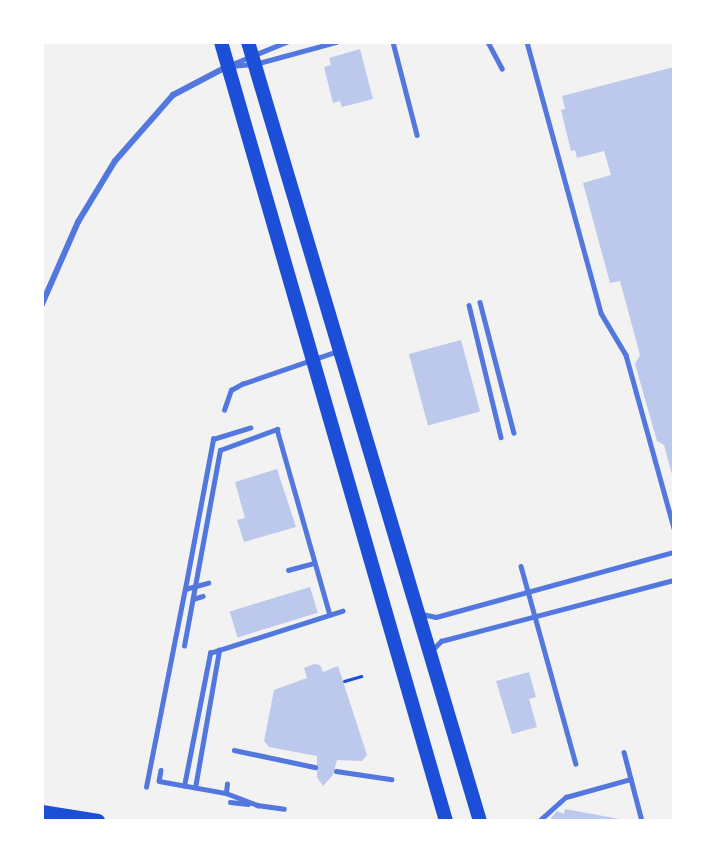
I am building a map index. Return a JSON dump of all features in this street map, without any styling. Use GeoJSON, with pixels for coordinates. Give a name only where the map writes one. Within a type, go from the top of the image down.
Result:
{"type":"FeatureCollection","features":[{"type":"Feature","properties":{"kind":"main road"},"geometry":{"type":"LineString","coordinates":[[221,42],[446,821]]}},
{"type":"Feature","properties":{"kind":"main road"},"geometry":{"type":"LineString","coordinates":[[251,53],[480,821]]}},
{"type":"Feature","properties":{"kind":"main road"},"geometry":{"type":"LineString","coordinates":[[42,812],[98,821]]}},
{"type":"Feature","properties":{"kind":"street"},"geometry":{"type":"LineString","coordinates":[[42,304],[78,222],[115,161],[173,95],[228,66]]}},
{"type":"Feature","properties":{"kind":"lane"},"geometry":{"type":"LineString","coordinates":[[228,66],[251,53],[286,42]]}},
{"type":"Feature","properties":{"kind":"lane"},"geometry":{"type":"LineString","coordinates":[[228,66],[251,53],[336,42]]}},
{"type":"Feature","properties":{"kind":"lane"},"geometry":{"type":"LineString","coordinates":[[393,42],[417,135]]}},
{"type":"Feature","properties":{"kind":"lane"},"geometry":{"type":"LineString","coordinates":[[488,42],[502,68]]}},
{"type":"Feature","properties":{"kind":"lane"},"geometry":{"type":"LineString","coordinates":[[527,42],[601,313],[626,355],[674,528]]}},
{"type":"Feature","properties":{"kind":"lane"},"geometry":{"type":"LineString","coordinates":[[480,302],[514,433]]}},
{"type":"Feature","properties":{"kind":"lane"},"geometry":{"type":"LineString","coordinates":[[469,305],[501,437]]}},
{"type":"Feature","properties":{"kind":"lane"},"geometry":{"type":"LineString","coordinates":[[224,410],[231,390],[242,384],[340,350]]}},
{"type":"Feature","properties":{"kind":"lane"},"geometry":{"type":"LineString","coordinates":[[146,787],[213,439],[250,428]]}},
{"type":"Feature","properties":{"kind":"lane"},"geometry":{"type":"LineString","coordinates":[[184,646],[220,450],[277,429],[330,615]]}},
{"type":"Feature","properties":{"kind":"lane"},"geometry":{"type":"LineString","coordinates":[[420,614],[436,617],[674,552]]}},
{"type":"Feature","properties":{"kind":"lane"},"geometry":{"type":"LineString","coordinates":[[288,570],[315,563]]}},
{"type":"Feature","properties":{"kind":"lane"},"geometry":{"type":"LineString","coordinates":[[521,566],[576,764]]}},
{"type":"Feature","properties":{"kind":"lane"},"geometry":{"type":"LineString","coordinates":[[431,651],[441,641],[674,580]]}},
{"type":"Feature","properties":{"kind":"lane"},"geometry":{"type":"LineString","coordinates":[[185,589],[208,582]]}},
{"type":"Feature","properties":{"kind":"lane"},"geometry":{"type":"LineString","coordinates":[[192,599],[203,596]]}},
{"type":"Feature","properties":{"kind":"lane"},"geometry":{"type":"LineString","coordinates":[[184,786],[210,653],[342,611]]}},
{"type":"Feature","properties":{"kind":"lane"},"geometry":{"type":"LineString","coordinates":[[195,788],[219,650]]}},
{"type":"Feature","properties":{"kind":"lane"},"geometry":{"type":"LineString","coordinates":[[234,750],[315,767]]}},
{"type":"Feature","properties":{"kind":"lane"},"geometry":{"type":"LineString","coordinates":[[624,752],[642,821]]}},
{"type":"Feature","properties":{"kind":"lane"},"geometry":{"type":"LineString","coordinates":[[161,770],[159,781],[226,794],[258,805]]}},
{"type":"Feature","properties":{"kind":"lane"},"geometry":{"type":"LineString","coordinates":[[336,771],[391,779]]}},
{"type":"Feature","properties":{"kind":"lane"},"geometry":{"type":"LineString","coordinates":[[539,821],[566,796],[631,779]]}},
{"type":"Feature","properties":{"kind":"lane"},"geometry":{"type":"LineString","coordinates":[[226,794],[227,784]]}},
{"type":"Feature","properties":{"kind":"lane"},"geometry":{"type":"LineString","coordinates":[[230,802],[284,809]]}},
{"type":"Feature","properties":{"kind":"path"},"geometry":{"type":"LineString","coordinates":[[344,681],[361,676]]}},
{"type":"Feature","properties":{"kind":"building"},"geometry":{"type":"Polygon","coordinates":[[[360,49],[373,99],[342,107],[340,101],[333,103],[324,67],[331,65],[329,58],[360,49]]]}},
{"type":"Feature","properties":{"kind":"building"},"geometry":{"type":"Polygon","coordinates":[[[674,67],[673,478],[664,445],[657,441],[635,364],[640,355],[620,281],[610,283],[583,183],[611,175],[604,151],[577,158],[575,150],[571,151],[561,110],[565,109],[562,96],[674,67]]]}},
{"type":"Feature","properties":{"kind":"building"},"geometry":{"type":"Polygon","coordinates":[[[461,340],[480,411],[428,425],[409,354],[461,340]]]}},
{"type":"Feature","properties":{"kind":"building"},"geometry":{"type":"Polygon","coordinates":[[[277,469],[296,527],[244,542],[237,520],[245,518],[235,482],[277,469]]]}},
{"type":"Feature","properties":{"kind":"building"},"geometry":{"type":"Polygon","coordinates":[[[310,587],[318,613],[238,637],[230,612],[310,587]]]}},
{"type":"Feature","properties":{"kind":"building"},"geometry":{"type":"Polygon","coordinates":[[[314,664],[320,665],[323,672],[338,666],[367,755],[362,761],[337,760],[333,775],[323,786],[317,777],[317,756],[269,747],[264,741],[274,690],[307,678],[304,668],[314,664]]]}},
{"type":"Feature","properties":{"kind":"building"},"geometry":{"type":"Polygon","coordinates":[[[529,672],[536,697],[529,699],[537,727],[512,734],[496,681],[529,672]]]}},
{"type":"Feature","properties":{"kind":"building"},"geometry":{"type":"Polygon","coordinates":[[[565,809],[625,821],[553,821],[551,818],[557,811],[564,814],[565,809]]]}}]}
